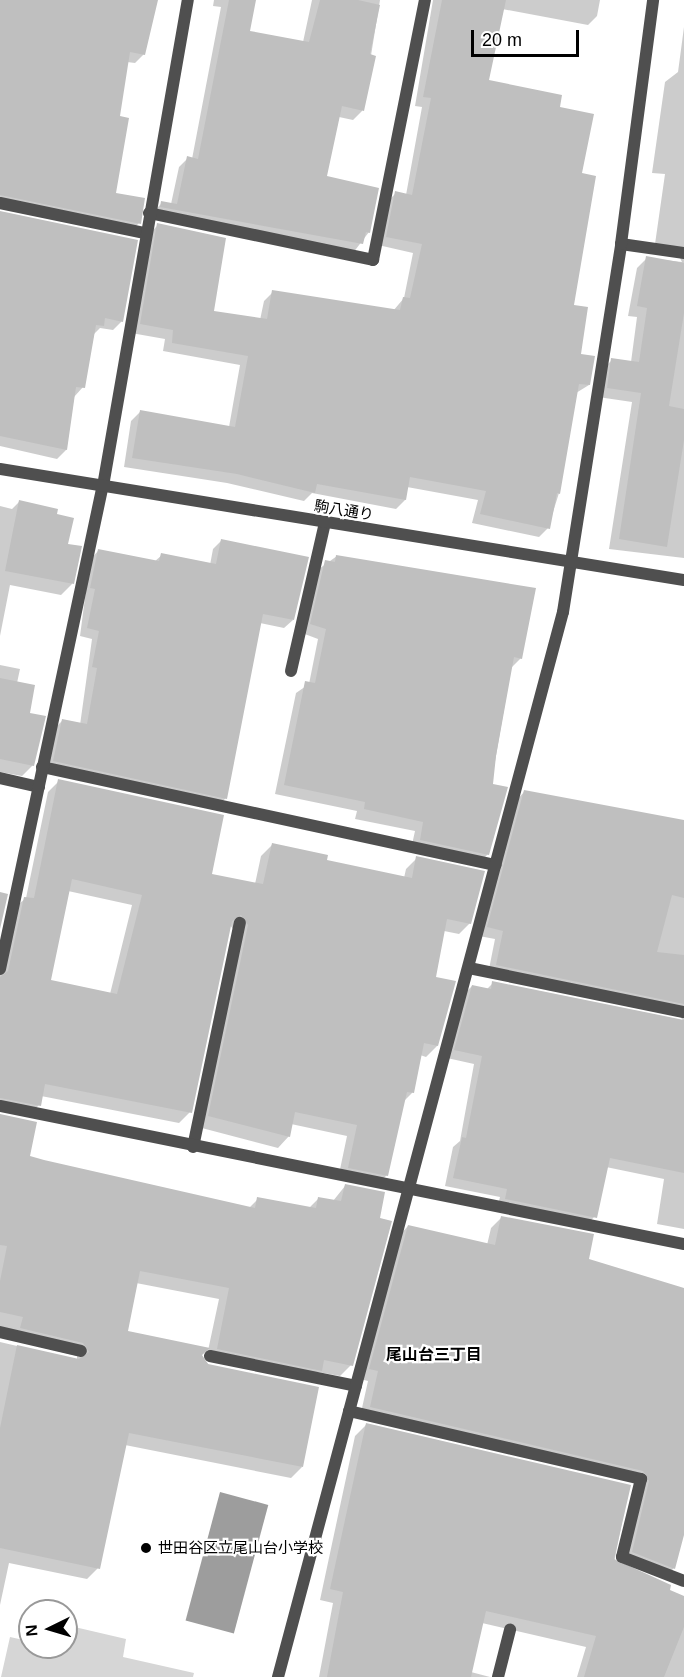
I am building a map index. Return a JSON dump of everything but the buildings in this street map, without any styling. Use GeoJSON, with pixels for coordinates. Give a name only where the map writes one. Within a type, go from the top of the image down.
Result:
{"type":"FeatureCollection","features":[{"type":"Feature","properties":{"kind":"street"},"geometry":{"type":"LineString","coordinates":[[0,969],[103,486],[145,233],[188,0]]}},
{"type":"Feature","properties":{"kind":"street"},"geometry":{"type":"LineString","coordinates":[[149,213],[374,260],[425,0]]}},
{"type":"Feature","properties":{"kind":"street"},"geometry":{"type":"LineString","coordinates":[[278,1677],[469,968],[574,562],[621,244],[653,0]]}},
{"type":"Feature","properties":{"kind":"street"},"geometry":{"type":"LineString","coordinates":[[0,203],[145,233]]}},
{"type":"Feature","properties":{"kind":"street"},"geometry":{"type":"LineString","coordinates":[[621,244],[684,253]]}},
{"type":"Feature","properties":{"kind":"street","name":"駒八通り"},"geometry":{"type":"LineString","coordinates":[[0,469],[684,580]]}},
{"type":"Feature","properties":{"kind":"street"},"geometry":{"type":"LineString","coordinates":[[291,671],[325,522]]}},
{"type":"Feature","properties":{"kind":"street"},"geometry":{"type":"LineString","coordinates":[[42,767],[496,865]]}},
{"type":"Feature","properties":{"kind":"street"},"geometry":{"type":"LineString","coordinates":[[0,778],[39,787]]}},
{"type":"Feature","properties":{"kind":"street"},"geometry":{"type":"LineString","coordinates":[[193,1147],[240,923]]}},
{"type":"Feature","properties":{"kind":"street"},"geometry":{"type":"LineString","coordinates":[[469,968],[684,1012]]}},
{"type":"Feature","properties":{"kind":"street"},"geometry":{"type":"LineString","coordinates":[[0,1107],[684,1244]]}},
{"type":"Feature","properties":{"kind":"street"},"geometry":{"type":"LineString","coordinates":[[0,1332],[81,1351]]}},
{"type":"Feature","properties":{"kind":"street"},"geometry":{"type":"LineString","coordinates":[[210,1356],[356,1386]]}},
{"type":"Feature","properties":{"kind":"street"},"geometry":{"type":"LineString","coordinates":[[349,1411],[641,1479],[622,1557],[684,1581]]}},
{"type":"Feature","properties":{"kind":"street"},"geometry":{"type":"LineString","coordinates":[[498,1677],[510,1630]]}},
{"type":"Feature","properties":{"kind":"shaded area"},"geometry":{"type":"Polygon","coordinates":[[[220,1492],[268,1505],[234,1633],[186,1620],[220,1492]]]}},
{"type":"Feature","properties":{"kind":"shaded area"},"geometry":{"type":"Polygon","coordinates":[[[78,1628],[126,1639],[123,1657],[194,1673],[193,1677],[1,1677],[10,1637],[18,1639],[18,1659],[78,1659],[78,1628]]]}},
{"type":"Feature","properties":{"kind":"place","name":"世田谷区立尾山台小学校"},"geometry":{"type":"Point","coordinates":[146,1548]}},
{"type":"Feature","properties":{"kind":"district","name":"尾山台三丁目"},"geometry":{"type":"Point","coordinates":[434,1355]}}]}
